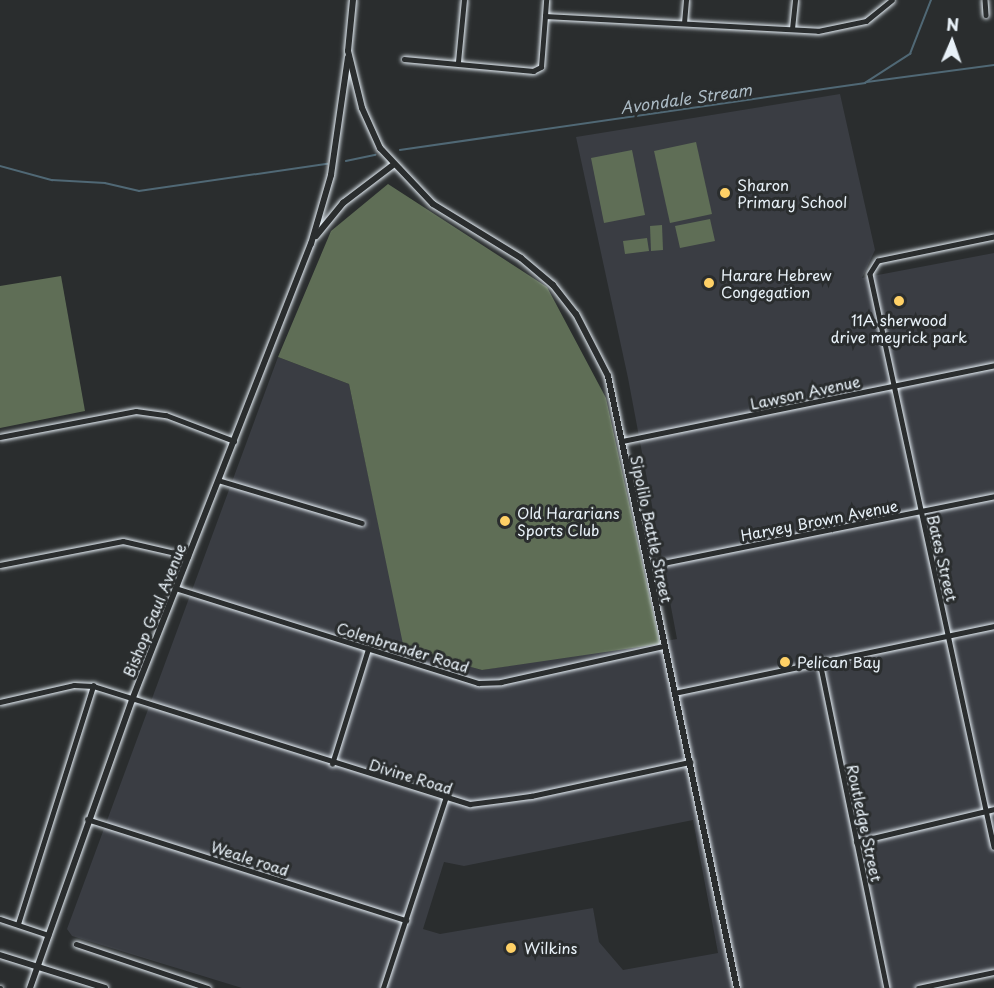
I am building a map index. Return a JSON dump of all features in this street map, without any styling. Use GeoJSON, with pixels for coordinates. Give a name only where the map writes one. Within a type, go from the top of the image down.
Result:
{"type":"FeatureCollection","features":[{"type":"Feature","properties":{"kind":"main road"},"geometry":{"type":"LineString","coordinates":[[311,244],[331,175],[353,0]]}},
{"type":"Feature","properties":{"kind":"main road"},"geometry":{"type":"LineString","coordinates":[[311,244],[335,211],[393,165],[366,119],[348,51]]}},
{"type":"Feature","properties":{"kind":"main road","name":"Sipolilo Battle Street"},"geometry":{"type":"LineString","coordinates":[[393,165],[433,204],[520,258],[566,300],[588,333],[608,376],[737,988]]}},
{"type":"Feature","properties":{"kind":"main road","name":"Bishop Gaul Avenue"},"geometry":{"type":"LineString","coordinates":[[30,988],[87,819],[175,588],[311,244]]}},
{"type":"Feature","properties":{"kind":"main road"},"geometry":{"type":"LineString","coordinates":[[0,955],[105,988]]}},
{"type":"Feature","properties":{"kind":"street"},"geometry":{"type":"LineString","coordinates":[[458,62],[465,0]]}},
{"type":"Feature","properties":{"kind":"street"},"geometry":{"type":"LineString","coordinates":[[404,58],[538,70],[546,0]]}},
{"type":"Feature","properties":{"kind":"street"},"geometry":{"type":"LineString","coordinates":[[684,23],[686,0]]}},
{"type":"Feature","properties":{"kind":"street"},"geometry":{"type":"LineString","coordinates":[[792,29],[795,0]]}},
{"type":"Feature","properties":{"kind":"street"},"geometry":{"type":"LineString","coordinates":[[545,16],[792,29],[850,27],[866,21],[892,0]]}},
{"type":"Feature","properties":{"kind":"street"},"geometry":{"type":"LineString","coordinates":[[985,0],[986,15]]}},
{"type":"Feature","properties":{"kind":"street","name":"Bates Street"},"geometry":{"type":"LineString","coordinates":[[994,237],[878,261],[870,274],[994,847]]}},
{"type":"Feature","properties":{"kind":"street","name":"Lawson Avenue"},"geometry":{"type":"LineString","coordinates":[[622,441],[994,365]]}},
{"type":"Feature","properties":{"kind":"street"},"geometry":{"type":"LineString","coordinates":[[0,437],[136,411],[166,415],[234,441]]}},
{"type":"Feature","properties":{"kind":"street"},"geometry":{"type":"LineString","coordinates":[[218,480],[362,523]]}},
{"type":"Feature","properties":{"kind":"street","name":"Harvey Brown Avenue"},"geometry":{"type":"LineString","coordinates":[[648,566],[994,496]]}},
{"type":"Feature","properties":{"kind":"street"},"geometry":{"type":"LineString","coordinates":[[0,566],[123,541],[188,556]]}},
{"type":"Feature","properties":{"kind":"street","name":"Colenbrander Road"},"geometry":{"type":"LineString","coordinates":[[175,588],[464,679],[490,683],[664,646]]}},
{"type":"Feature","properties":{"kind":"street"},"geometry":{"type":"LineString","coordinates":[[674,693],[994,626]]}},
{"type":"Feature","properties":{"kind":"street"},"geometry":{"type":"LineString","coordinates":[[332,764],[368,649]]}},
{"type":"Feature","properties":{"kind":"street","name":"Routledge Street"},"geometry":{"type":"LineString","coordinates":[[820,662],[887,988]]}},
{"type":"Feature","properties":{"kind":"street"},"geometry":{"type":"LineString","coordinates":[[0,702],[74,685],[93,686],[18,924]]}},
{"type":"Feature","properties":{"kind":"street","name":"Divine Road"},"geometry":{"type":"LineString","coordinates":[[93,686],[445,799],[490,804],[690,762]]}},
{"type":"Feature","properties":{"kind":"street"},"geometry":{"type":"LineString","coordinates":[[383,988],[445,799]]}},
{"type":"Feature","properties":{"kind":"street"},"geometry":{"type":"LineString","coordinates":[[856,842],[994,809]]}},
{"type":"Feature","properties":{"kind":"street","name":"Weale road"},"geometry":{"type":"LineString","coordinates":[[87,819],[406,920]]}},
{"type":"Feature","properties":{"kind":"street"},"geometry":{"type":"LineString","coordinates":[[0,919],[48,935]]}},
{"type":"Feature","properties":{"kind":"street"},"geometry":{"type":"LineString","coordinates":[[76,944],[207,988]]}},
{"type":"Feature","properties":{"kind":"street"},"geometry":{"type":"LineString","coordinates":[[918,988],[994,972]]}},
{"type":"Feature","properties":{"kind":"shaded area"},"geometry":{"type":"Polygon","coordinates":[[[840,94],[875,250],[862,278],[994,253],[994,972],[916,988],[242,988],[72,936],[67,929],[278,357],[349,384],[405,649],[482,670],[677,639],[628,378],[576,137],[840,94]],[[693,820],[464,866],[444,862],[423,929],[440,934],[593,908],[599,942],[623,970],[718,953],[693,820]]]}},
{"type":"Feature","properties":{"kind":"green space"},"geometry":{"type":"Polygon","coordinates":[[[696,142],[712,214],[670,223],[654,151],[696,142]]]}},
{"type":"Feature","properties":{"kind":"green space"},"geometry":{"type":"Polygon","coordinates":[[[632,150],[645,215],[604,223],[591,158],[632,150]]]}},
{"type":"Feature","properties":{"kind":"green space","name":"Old Hararians Sports Club"},"geometry":{"type":"Polygon","coordinates":[[[388,184],[547,287],[606,398],[660,644],[482,670],[404,649],[349,384],[278,357],[331,231],[388,184]]]}},
{"type":"Feature","properties":{"kind":"green space"},"geometry":{"type":"Polygon","coordinates":[[[710,219],[715,241],[680,248],[675,226],[710,219]]]}},
{"type":"Feature","properties":{"kind":"green space"},"geometry":{"type":"Polygon","coordinates":[[[662,225],[663,250],[651,251],[650,226],[662,225]]]}},
{"type":"Feature","properties":{"kind":"green space"},"geometry":{"type":"Polygon","coordinates":[[[647,238],[649,251],[625,254],[623,241],[647,238]]]}},
{"type":"Feature","properties":{"kind":"green space"},"geometry":{"type":"Polygon","coordinates":[[[61,276],[85,411],[0,428],[0,286],[61,276]]]}},
{"type":"Feature","properties":{"kind":"waterway","name":"Avondale Stream"},"geometry":{"type":"LineString","coordinates":[[400,150],[865,83],[910,54],[931,0]]}},
{"type":"Feature","properties":{"kind":"waterway"},"geometry":{"type":"LineString","coordinates":[[867,82],[994,65]]}},
{"type":"Feature","properties":{"kind":"waterway","name":"Avondale Stream"},"geometry":{"type":"LineString","coordinates":[[346,161],[375,155]]}},
{"type":"Feature","properties":{"kind":"waterway","name":"Avondale Stream"},"geometry":{"type":"LineString","coordinates":[[0,166],[52,180],[105,183],[139,191],[327,164]]}},
{"type":"Feature","properties":{"kind":"place","name":"Sharon Primary School"},"geometry":{"type":"Point","coordinates":[725,193]}},
{"type":"Feature","properties":{"kind":"place","name":"Harare Hebrew Congegation"},"geometry":{"type":"Point","coordinates":[709,283]}},
{"type":"Feature","properties":{"kind":"place","name":"11A sherwood drive meyrick park"},"geometry":{"type":"Point","coordinates":[899,301]}},
{"type":"Feature","properties":{"kind":"place","name":"Old Hararians Sports Club"},"geometry":{"type":"Point","coordinates":[505,521]}},
{"type":"Feature","properties":{"kind":"place","name":"Pelican Bay"},"geometry":{"type":"Point","coordinates":[785,662]}},
{"type":"Feature","properties":{"kind":"place","name":"Wilkins"},"geometry":{"type":"Point","coordinates":[511,948]}}]}
